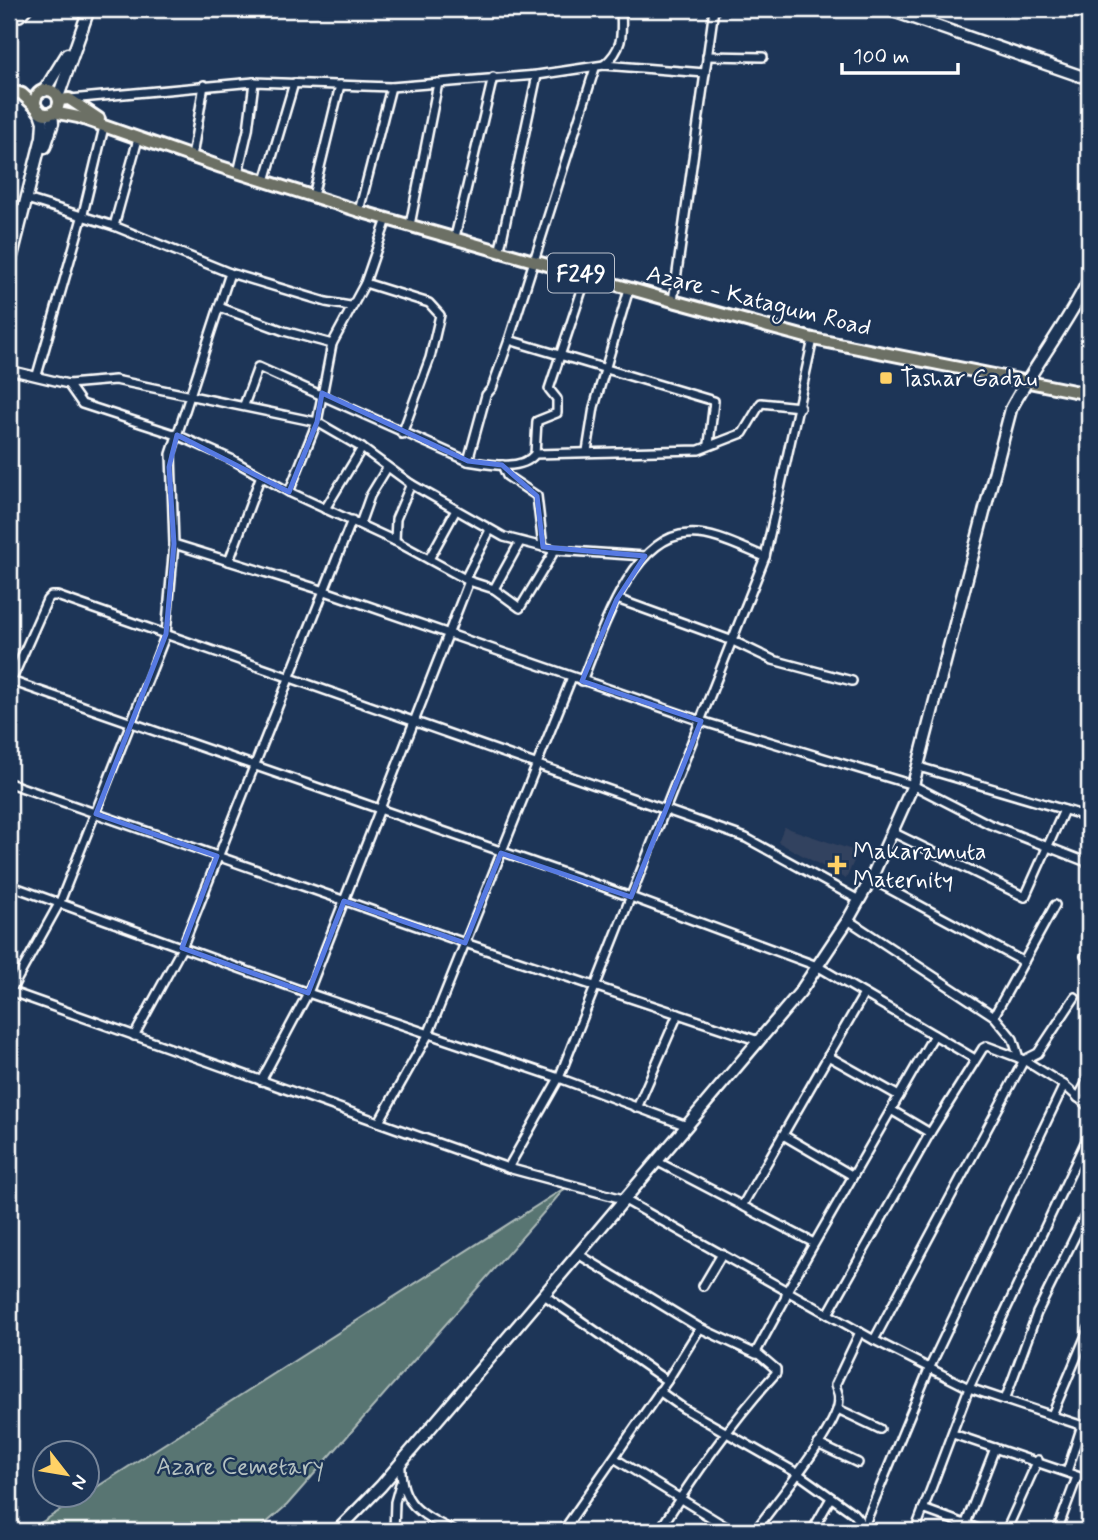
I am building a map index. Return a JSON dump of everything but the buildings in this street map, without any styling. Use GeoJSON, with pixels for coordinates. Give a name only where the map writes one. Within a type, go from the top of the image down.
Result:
{"type":"FeatureCollection","features":[{"type":"Feature","properties":{"kind":"main road","name":"Azare - Katagum Road"},"geometry":{"type":"LineString","coordinates":[[9,88],[52,92],[141,139]]}},
{"type":"Feature","properties":{"kind":"main road","name":"Azare - Katagum Road"},"geometry":{"type":"LineString","coordinates":[[9,88],[22,94],[38,109],[69,114],[238,173],[359,211],[500,249],[629,289],[813,339],[1089,394]]}},
{"type":"Feature","properties":{"kind":"main road"},"geometry":{"type":"LineString","coordinates":[[38,109],[36,100],[42,92]]}},
{"type":"Feature","properties":{"kind":"main road"},"geometry":{"type":"LineString","coordinates":[[53,113],[62,99]]}},
{"type":"Feature","properties":{"kind":"street"},"geometry":{"type":"LineString","coordinates":[[9,14],[20,17],[29,9]]}},
{"type":"Feature","properties":{"kind":"street"},"geometry":{"type":"LineString","coordinates":[[89,9],[62,99],[254,82],[391,87],[537,75],[604,65],[705,73]]}},
{"type":"Feature","properties":{"kind":"street"},"geometry":{"type":"LineString","coordinates":[[604,65],[615,55],[622,42],[621,9]]}},
{"type":"Feature","properties":{"kind":"street"},"geometry":{"type":"LineString","coordinates":[[673,301],[714,9]]}},
{"type":"Feature","properties":{"kind":"street"},"geometry":{"type":"LineString","coordinates":[[887,9],[1089,79]]}},
{"type":"Feature","properties":{"kind":"street"},"geometry":{"type":"LineString","coordinates":[[42,92],[81,29]]}},
{"type":"Feature","properties":{"kind":"street"},"geometry":{"type":"LineString","coordinates":[[615,55],[615,66]]}},
{"type":"Feature","properties":{"kind":"street"},"geometry":{"type":"LineString","coordinates":[[707,56],[763,57]]}},
{"type":"Feature","properties":{"kind":"street"},"geometry":{"type":"LineString","coordinates":[[468,461],[486,395],[492,388],[509,340],[595,68]]}},
{"type":"Feature","properties":{"kind":"street"},"geometry":{"type":"LineString","coordinates":[[500,249],[537,75]]}},
{"type":"Feature","properties":{"kind":"street"},"geometry":{"type":"LineString","coordinates":[[455,237],[493,77]]}},
{"type":"Feature","properties":{"kind":"street"},"geometry":{"type":"LineString","coordinates":[[238,173],[248,130],[254,82]]}},
{"type":"Feature","properties":{"kind":"street"},"geometry":{"type":"LineString","coordinates":[[265,181],[294,83]]}},
{"type":"Feature","properties":{"kind":"street"},"geometry":{"type":"LineString","coordinates":[[410,225],[438,83]]}},
{"type":"Feature","properties":{"kind":"street"},"geometry":{"type":"LineString","coordinates":[[192,157],[204,85]]}},
{"type":"Feature","properties":{"kind":"street"},"geometry":{"type":"LineString","coordinates":[[313,196],[340,85]]}},
{"type":"Feature","properties":{"kind":"street"},"geometry":{"type":"LineString","coordinates":[[359,211],[391,87]]}},
{"type":"Feature","properties":{"kind":"street"},"geometry":{"type":"LineString","coordinates":[[9,268],[42,137],[43,122],[38,109]]}},
{"type":"Feature","properties":{"kind":"street"},"geometry":{"type":"LineString","coordinates":[[18,234],[53,123],[53,113]]}},
{"type":"Feature","properties":{"kind":"street"},"geometry":{"type":"LineString","coordinates":[[37,375],[82,218],[104,127]]}},
{"type":"Feature","properties":{"kind":"street"},"geometry":{"type":"LineString","coordinates":[[114,226],[141,139]]}},
{"type":"Feature","properties":{"kind":"street"},"geometry":{"type":"LineString","coordinates":[[30,200],[114,226],[230,273],[326,302],[351,306]]}},
{"type":"Feature","properties":{"kind":"street"},"geometry":{"type":"LineString","coordinates":[[9,206],[23,211]]}},
{"type":"Feature","properties":{"kind":"street"},"geometry":{"type":"LineString","coordinates":[[289,492],[317,422],[332,344],[365,283],[387,219]]}},
{"type":"Feature","properties":{"kind":"street"},"geometry":{"type":"LineString","coordinates":[[230,273],[169,467],[173,483],[174,544],[166,634],[60,902],[9,992],[508,1168],[624,1199],[860,1332],[969,1388],[1085,1426],[1067,1472]]}},
{"type":"Feature","properties":{"kind":"street"},"geometry":{"type":"LineString","coordinates":[[535,454],[537,421],[557,413],[557,399],[549,389],[587,275]]}},
{"type":"Feature","properties":{"kind":"street"},"geometry":{"type":"LineString","coordinates":[[337,1531],[401,1462],[658,1162],[759,1041],[817,966],[848,920],[871,879],[914,785],[1006,424],[1026,380],[1064,326],[1089,279]]}},
{"type":"Feature","properties":{"kind":"street"},"geometry":{"type":"LineString","coordinates":[[365,283],[429,303],[440,315],[430,358],[402,434]]}},
{"type":"Feature","properties":{"kind":"street"},"geometry":{"type":"LineString","coordinates":[[587,450],[594,407],[629,289]]}},
{"type":"Feature","properties":{"kind":"street"},"geometry":{"type":"LineString","coordinates":[[219,307],[284,331],[332,344]]}},
{"type":"Feature","properties":{"kind":"street"},"geometry":{"type":"LineString","coordinates":[[508,1168],[559,1078],[765,557],[813,339]]}},
{"type":"Feature","properties":{"kind":"street"},"geometry":{"type":"LineString","coordinates":[[509,340],[715,401],[709,444]]}},
{"type":"Feature","properties":{"kind":"street"},"geometry":{"type":"LineString","coordinates":[[244,405],[258,367],[322,393],[402,434],[468,461],[502,465],[528,461],[535,454],[587,450],[699,450],[743,433],[761,403],[800,407]]}},
{"type":"Feature","properties":{"kind":"street"},"geometry":{"type":"LineString","coordinates":[[9,370],[68,384],[115,380],[317,422],[362,448],[411,484],[489,530],[520,542],[555,550],[645,556]]}},
{"type":"Feature","properties":{"kind":"street"},"geometry":{"type":"LineString","coordinates":[[68,384],[82,404],[177,435],[231,459],[260,478],[395,541],[467,580],[494,589],[520,608],[555,550]]}},
{"type":"Feature","properties":{"kind":"street"},"geometry":{"type":"LineString","coordinates":[[325,509],[362,448]]}},
{"type":"Feature","properties":{"kind":"street"},"geometry":{"type":"LineString","coordinates":[[502,465],[508,475],[537,496],[543,547]]}},
{"type":"Feature","properties":{"kind":"street"},"geometry":{"type":"LineString","coordinates":[[360,524],[370,496],[387,468]]}},
{"type":"Feature","properties":{"kind":"street"},"geometry":{"type":"LineString","coordinates":[[229,561],[260,478]]}},
{"type":"Feature","properties":{"kind":"street"},"geometry":{"type":"LineString","coordinates":[[395,541],[396,519],[411,484]]}},
{"type":"Feature","properties":{"kind":"street"},"geometry":{"type":"LineString","coordinates":[[429,559],[456,510]]}},
{"type":"Feature","properties":{"kind":"street"},"geometry":{"type":"LineString","coordinates":[[134,1036],[182,948],[217,856],[292,678],[352,520]]}},
{"type":"Feature","properties":{"kind":"street"},"geometry":{"type":"LineString","coordinates":[[261,1081],[308,993],[467,580],[489,530]]}},
{"type":"Feature","properties":{"kind":"street"},"geometry":{"type":"LineString","coordinates":[[582,681],[617,599],[645,556],[668,538],[687,534],[710,536],[765,557]]}},
{"type":"Feature","properties":{"kind":"street"},"geometry":{"type":"LineString","coordinates":[[494,589],[520,542]]}},
{"type":"Feature","properties":{"kind":"street"},"geometry":{"type":"LineString","coordinates":[[174,544],[325,591],[701,720],[914,785],[989,824],[1089,863]]}},
{"type":"Feature","properties":{"kind":"street"},"geometry":{"type":"LineString","coordinates":[[859,900],[746,838],[538,763],[51,596],[10,683],[631,897],[817,966],[975,1059]]}},
{"type":"Feature","properties":{"kind":"street"},"geometry":{"type":"LineString","coordinates":[[617,599],[733,641],[773,660],[852,681]]}},
{"type":"Feature","properties":{"kind":"street"},"geometry":{"type":"LineString","coordinates":[[379,1122],[428,1035],[572,677]]}},
{"type":"Feature","properties":{"kind":"street"},"geometry":{"type":"LineString","coordinates":[[919,767],[1089,817]]}},
{"type":"Feature","properties":{"kind":"street"},"geometry":{"type":"LineString","coordinates":[[9,783],[465,943],[759,1041]]}},
{"type":"Feature","properties":{"kind":"street"},"geometry":{"type":"LineString","coordinates":[[892,832],[1025,897],[1064,810]]}},
{"type":"Feature","properties":{"kind":"street"},"geometry":{"type":"LineString","coordinates":[[871,879],[1024,962]]}},
{"type":"Feature","properties":{"kind":"street"},"geometry":{"type":"LineString","coordinates":[[9,886],[428,1035],[559,1078],[687,1126]]}},
{"type":"Feature","properties":{"kind":"street"},"geometry":{"type":"LineString","coordinates":[[994,1016],[1055,905]]}},
{"type":"Feature","properties":{"kind":"street"},"geometry":{"type":"LineString","coordinates":[[848,920],[994,1016],[1013,1039],[1022,1059]]}},
{"type":"Feature","properties":{"kind":"street"},"geometry":{"type":"LineString","coordinates":[[741,1206],[864,994]]}},
{"type":"Feature","properties":{"kind":"street"},"geometry":{"type":"LineString","coordinates":[[1022,1059],[1035,1057],[1075,997]]}},
{"type":"Feature","properties":{"kind":"street"},"geometry":{"type":"LineString","coordinates":[[637,1108],[677,1014]]}},
{"type":"Feature","properties":{"kind":"street"},"geometry":{"type":"LineString","coordinates":[[756,1354],[785,1299],[787,1290],[934,1035]]}},
{"type":"Feature","properties":{"kind":"street"},"geometry":{"type":"LineString","coordinates":[[828,1314],[930,1133],[975,1059],[987,1046],[1022,1059],[1064,1085],[1089,1107]]}},
{"type":"Feature","properties":{"kind":"street"},"geometry":{"type":"LineString","coordinates":[[828,1056],[899,1096]]}},
{"type":"Feature","properties":{"kind":"street"},"geometry":{"type":"LineString","coordinates":[[874,1339],[1022,1059]]}},
{"type":"Feature","properties":{"kind":"street"},"geometry":{"type":"LineString","coordinates":[[1079,1098],[1089,1078]]}},
{"type":"Feature","properties":{"kind":"street"},"geometry":{"type":"LineString","coordinates":[[862,1531],[929,1368],[1064,1085]]}},
{"type":"Feature","properties":{"kind":"street"},"geometry":{"type":"LineString","coordinates":[[891,1110],[930,1133]]}},
{"type":"Feature","properties":{"kind":"street"},"geometry":{"type":"LineString","coordinates":[[915,1531],[969,1388],[1089,1134]]}},
{"type":"Feature","properties":{"kind":"street"},"geometry":{"type":"LineString","coordinates":[[782,1135],[853,1176]]}},
{"type":"Feature","properties":{"kind":"street"},"geometry":{"type":"LineString","coordinates":[[658,1162],[814,1244]]}},
{"type":"Feature","properties":{"kind":"street"},"geometry":{"type":"LineString","coordinates":[[1005,1400],[1037,1313],[1089,1208]]}},
{"type":"Feature","properties":{"kind":"street"},"geometry":{"type":"LineString","coordinates":[[578,1254],[700,1328],[756,1354],[777,1370],[726,1432],[659,1531]]}},
{"type":"Feature","properties":{"kind":"street"},"geometry":{"type":"LineString","coordinates":[[703,1286],[722,1254]]}},
{"type":"Feature","properties":{"kind":"street"},"geometry":{"type":"LineString","coordinates":[[544,1295],[667,1381]]}},
{"type":"Feature","properties":{"kind":"street"},"geometry":{"type":"LineString","coordinates":[[563,1531],[614,1458],[629,1431],[667,1381],[700,1328]]}},
{"type":"Feature","properties":{"kind":"street"},"geometry":{"type":"LineString","coordinates":[[1052,1415],[1089,1328]]}},
{"type":"Feature","properties":{"kind":"street"},"geometry":{"type":"LineString","coordinates":[[755,1531],[818,1444],[838,1409],[840,1397],[835,1385],[860,1332]]}},
{"type":"Feature","properties":{"kind":"street"},"geometry":{"type":"LineString","coordinates":[[659,1391],[797,1473],[859,1520],[862,1531]]}},
{"type":"Feature","properties":{"kind":"street"},"geometry":{"type":"LineString","coordinates":[[838,1409],[880,1429]]}},
{"type":"Feature","properties":{"kind":"street"},"geometry":{"type":"LineString","coordinates":[[953,1434],[1038,1460],[1089,1480]]}},
{"type":"Feature","properties":{"kind":"street"},"geometry":{"type":"LineString","coordinates":[[818,1444],[858,1463]]}},
{"type":"Feature","properties":{"kind":"street"},"geometry":{"type":"LineString","coordinates":[[964,1528],[995,1448]]}},
{"type":"Feature","properties":{"kind":"street"},"geometry":{"type":"LineString","coordinates":[[614,1458],[733,1531]]}},
{"type":"Feature","properties":{"kind":"street"},"geometry":{"type":"LineString","coordinates":[[1006,1531],[1038,1460]]}},
{"type":"Feature","properties":{"kind":"street"},"geometry":{"type":"LineString","coordinates":[[394,1531],[401,1462]]}},
{"type":"Feature","properties":{"kind":"street"},"geometry":{"type":"LineString","coordinates":[[1057,1531],[1077,1476]]}},
{"type":"Feature","properties":{"kind":"street"},"geometry":{"type":"LineString","coordinates":[[400,1484],[412,1505],[454,1531]]}},
{"type":"Feature","properties":{"kind":"street"},"geometry":{"type":"LineString","coordinates":[[812,1531],[831,1498]]}},
{"type":"Feature","properties":{"kind":"street"},"geometry":{"type":"LineString","coordinates":[[923,1509],[964,1528],[984,1531]]}},
{"type":"Feature","properties":{"kind":"highlighted area"},"geometry":{"type":"Polygon","coordinates":[[[322,393],[468,461],[502,465],[537,496],[543,547],[645,556],[617,599],[582,681],[701,721],[631,897],[501,853],[465,943],[344,901],[308,993],[182,948],[217,856],[96,814],[166,634],[174,544],[169,467],[177,435],[289,492],[317,422],[322,393]]]}},
{"type":"Feature","properties":{"kind":"shaded area","name":"Makaramuta Maternity"},"geometry":{"type":"Polygon","coordinates":[[[784,827],[858,852],[846,879],[778,842],[784,827]]]}},
{"type":"Feature","properties":{"kind":"green space","name":"Azare Cemetary"},"geometry":{"type":"Polygon","coordinates":[[[566,1187],[287,1505],[257,1531],[28,1531],[64,1508],[102,1508],[102,1484],[566,1187]]]}},
{"type":"Feature","properties":{"kind":"place","name":"Tashar Gadau"},"geometry":{"type":"Point","coordinates":[886,378]}},
{"type":"Feature","properties":{"kind":"place","name":"Makaramuta Maternity"},"geometry":{"type":"Point","coordinates":[837,865]}}]}
